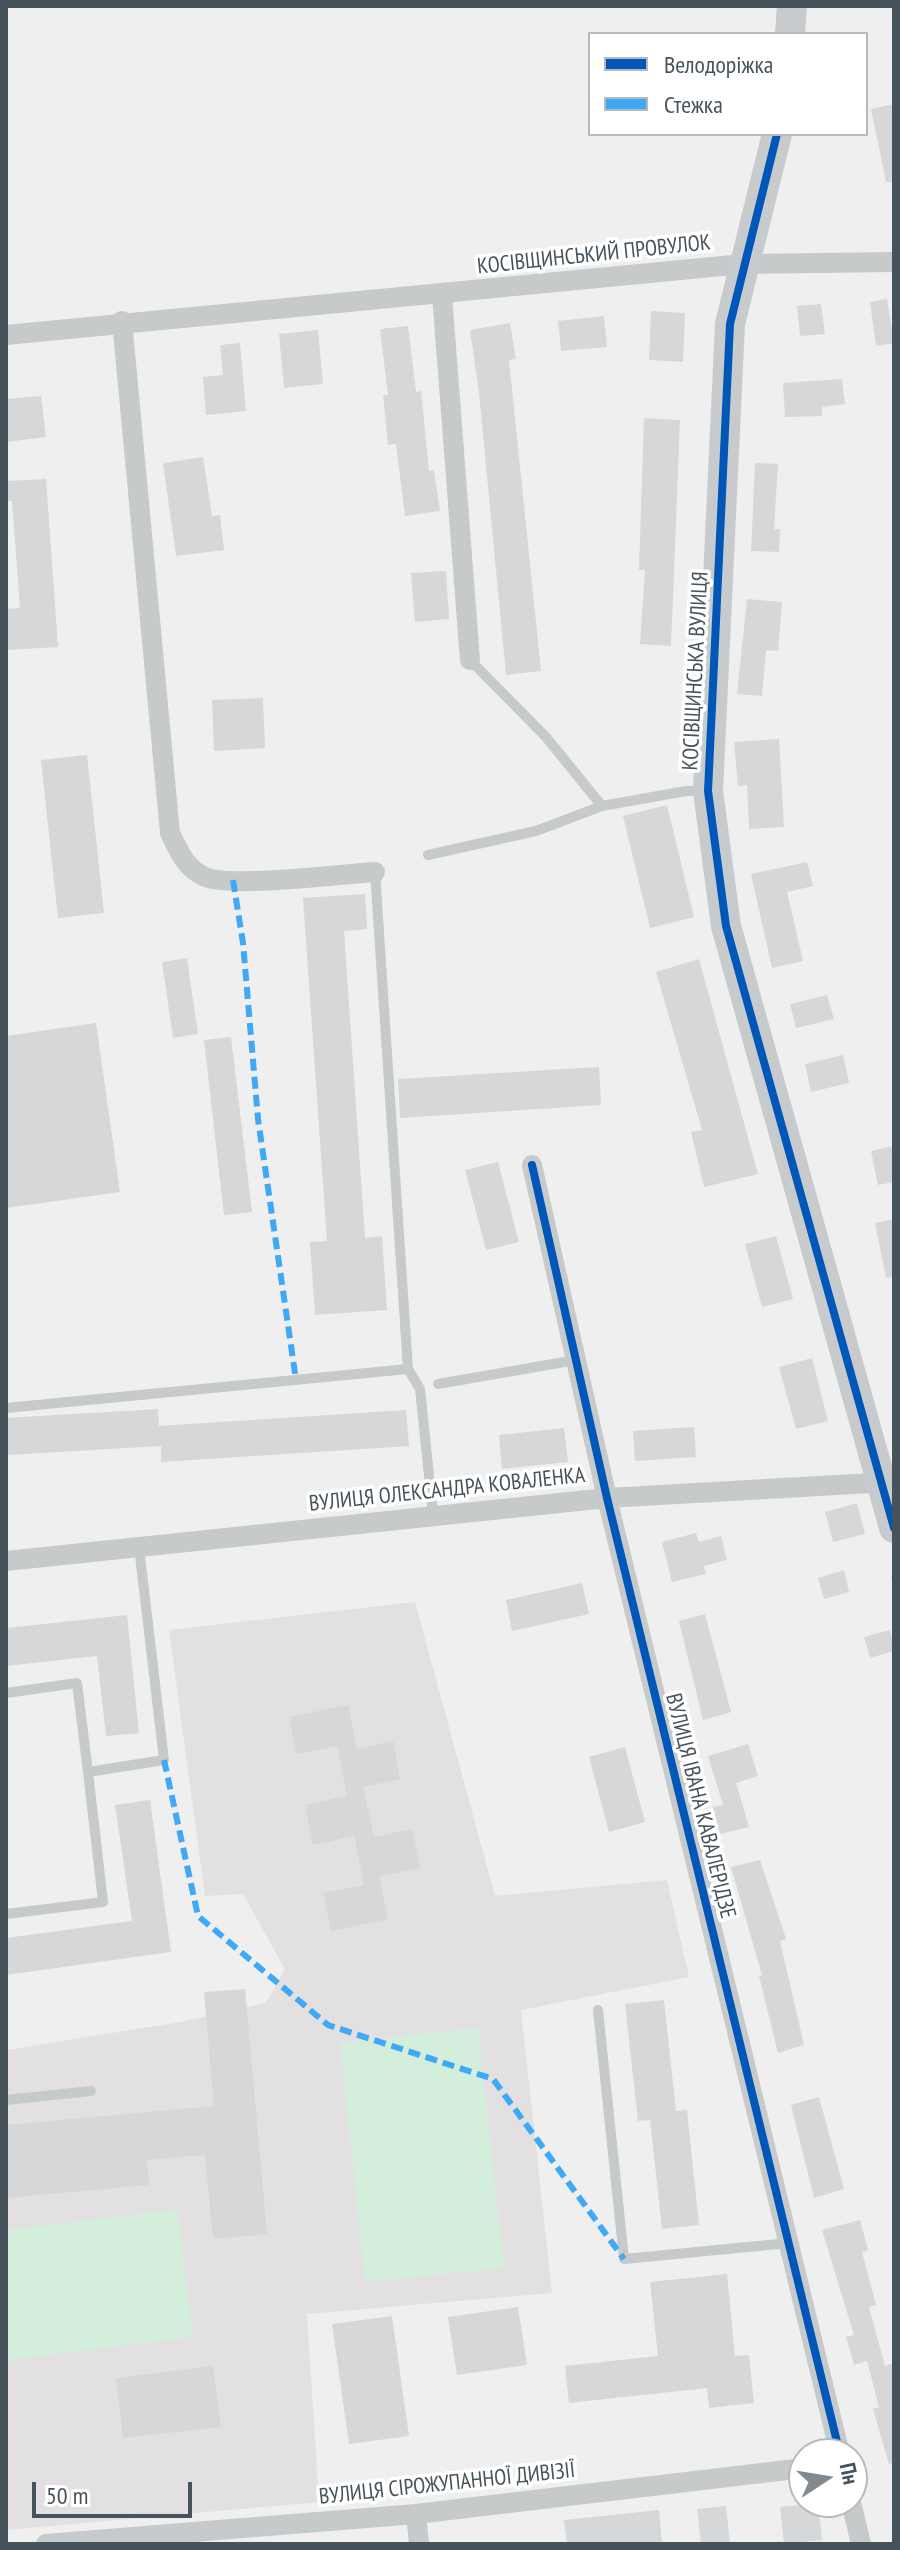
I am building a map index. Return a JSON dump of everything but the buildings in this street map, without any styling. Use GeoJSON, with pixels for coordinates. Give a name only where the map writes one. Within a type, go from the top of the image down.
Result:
{"type":"FeatureCollection","features":[{"type":"Feature","properties":{"kind":"street"},"geometry":{"type":"LineString","coordinates":[[790,32],[792,6]]}},
{"type":"Feature","properties":{"kind":"street","name":"КОСІВЩИНСЬКА ВУЛИЦЯ"},"geometry":{"type":"LineString","coordinates":[[776,136],[730,324],[708,791],[726,926],[888,1482],[894,1528]]}},
{"type":"Feature","properties":{"kind":"street","name":"КОСІВЩИНСЬКИЙ ПРОВУЛОК"},"geometry":{"type":"LineString","coordinates":[[6,335],[122,321],[442,295],[743,264],[894,262]]}},
{"type":"Feature","properties":{"kind":"street"},"geometry":{"type":"LineString","coordinates":[[442,295],[470,660]]}},
{"type":"Feature","properties":{"kind":"street"},"geometry":{"type":"LineString","coordinates":[[122,321],[170,833],[184,863],[206,878],[233,880],[375,872]]}},
{"type":"Feature","properties":{"kind":"street","name":"ВУЛИЦЯ ІВАНА КАВАЛЕРІДЗЕ"},"geometry":{"type":"LineString","coordinates":[[532,1165],[607,1498],[836,2438]]}},
{"type":"Feature","properties":{"kind":"street","name":"ВУЛИЦЯ ОЛЕКСАНДРА КОВАЛЕНКА"},"geometry":{"type":"LineString","coordinates":[[6,1561],[607,1498],[888,1482]]}},
{"type":"Feature","properties":{"kind":"street","name":"ВУЛИЦЯ СІРОЖУПАННОЇ ДИВІЗІЇ"},"geometry":{"type":"LineString","coordinates":[[46,2544],[416,2514],[788,2470]]}},
{"type":"Feature","properties":{"kind":"street"},"geometry":{"type":"LineString","coordinates":[[416,2514],[419,2544]]}},
{"type":"Feature","properties":{"kind":"street"},"geometry":{"type":"LineString","coordinates":[[855,2518],[861,2544]]}},
{"type":"Feature","properties":{"kind":"lane"},"geometry":{"type":"LineString","coordinates":[[470,660],[546,737],[602,806]]}},
{"type":"Feature","properties":{"kind":"lane"},"geometry":{"type":"LineString","coordinates":[[428,855],[536,831],[602,806],[686,791],[708,791]]}},
{"type":"Feature","properties":{"kind":"lane"},"geometry":{"type":"LineString","coordinates":[[375,872],[408,1369],[420,1389],[433,1514]]}},
{"type":"Feature","properties":{"kind":"lane"},"geometry":{"type":"LineString","coordinates":[[438,1384],[576,1360]]}},
{"type":"Feature","properties":{"kind":"lane"},"geometry":{"type":"LineString","coordinates":[[6,1408],[408,1369]]}},
{"type":"Feature","properties":{"kind":"lane"},"geometry":{"type":"LineString","coordinates":[[88,1772],[164,1760],[139,1547]]}},
{"type":"Feature","properties":{"kind":"lane"},"geometry":{"type":"LineString","coordinates":[[6,1693],[77,1683],[103,1902],[6,1914]]}},
{"type":"Feature","properties":{"kind":"lane"},"geometry":{"type":"LineString","coordinates":[[598,2010],[624,2259],[789,2243]]}},
{"type":"Feature","properties":{"kind":"lane"},"geometry":{"type":"LineString","coordinates":[[6,2100],[91,2091]]}},
{"type":"Feature","properties":{"kind":"shaded area"},"geometry":{"type":"Polygon","coordinates":[[[415,1602],[495,1896],[667,1880],[689,1977],[521,2010],[552,2293],[307,2314],[319,2502],[6,2530],[6,2050],[180,2022],[266,2003],[285,1969],[243,1894],[205,1896],[169,1630],[415,1602]]]}},
{"type":"Feature","properties":{"kind":"green space"},"geometry":{"type":"Polygon","coordinates":[[[478,2028],[504,2268],[365,2282],[340,2043],[478,2028]]]}},
{"type":"Feature","properties":{"kind":"green space"},"geometry":{"type":"Polygon","coordinates":[[[177,2210],[193,2337],[6,2360],[6,2230],[177,2210]]]}},
{"type":"Feature","properties":{"kind":"marked path"},"geometry":{"type":"LineString","coordinates":[[233,880],[243,943],[258,1119],[296,1380]]}},
{"type":"Feature","properties":{"kind":"marked path"},"geometry":{"type":"LineString","coordinates":[[164,1760],[198,1916],[328,2025],[493,2079],[624,2259]]}},
{"type":"Feature","properties":{"kind":"cycle path"},"geometry":{"type":"LineString","coordinates":[[777,136],[730,324],[708,791],[726,926],[894,1528]]}},
{"type":"Feature","properties":{"kind":"cycle path"},"geometry":{"type":"LineString","coordinates":[[532,1165],[607,1498],[836,2438]]}}]}
